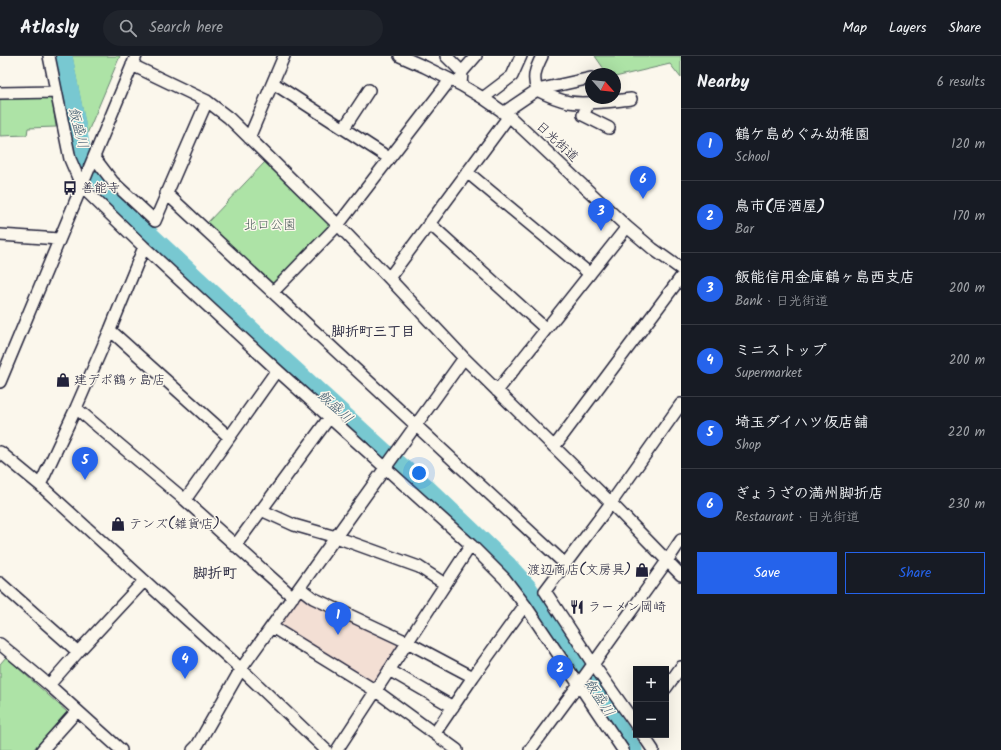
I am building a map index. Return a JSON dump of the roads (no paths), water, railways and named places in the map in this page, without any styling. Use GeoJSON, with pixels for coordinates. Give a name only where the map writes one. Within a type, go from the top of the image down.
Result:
{"type":"FeatureCollection","features":[{"type":"Feature","properties":{"kind":"street"},"geometry":{"type":"LineString","coordinates":[[49,56],[70,159],[82,187],[144,247],[471,546],[505,579],[525,605],[623,750]]}},
{"type":"Feature","properties":{"kind":"street"},"geometry":{"type":"LineString","coordinates":[[249,138],[284,56]]}},
{"type":"Feature","properties":{"kind":"street","name":"日光街道"},"geometry":{"type":"LineString","coordinates":[[400,56],[460,85],[483,98],[506,114],[627,227],[653,249],[681,269]]}},
{"type":"Feature","properties":{"kind":"street"},"geometry":{"type":"LineString","coordinates":[[446,56],[462,72]]}},
{"type":"Feature","properties":{"kind":"street"},"geometry":{"type":"LineString","coordinates":[[460,85],[462,72],[476,56]]}},
{"type":"Feature","properties":{"kind":"street"},"geometry":{"type":"LineString","coordinates":[[483,98],[512,76],[521,56]]}},
{"type":"Feature","properties":{"kind":"street"},"geometry":{"type":"LineString","coordinates":[[542,56],[535,70],[534,83],[537,90],[554,98],[568,102],[585,103]]}},
{"type":"Feature","properties":{"kind":"street"},"geometry":{"type":"LineString","coordinates":[[0,382],[134,61],[207,101],[229,118],[338,225],[464,358],[611,503],[681,575]]}},
{"type":"Feature","properties":{"kind":"street"},"geometry":{"type":"LineString","coordinates":[[389,278],[467,172],[506,114],[537,90],[585,79]]}},
{"type":"Feature","properties":{"kind":"street"},"geometry":{"type":"LineString","coordinates":[[273,292],[338,225],[450,80]]}},
{"type":"Feature","properties":{"kind":"street"},"geometry":{"type":"LineString","coordinates":[[273,83],[389,158]]}},
{"type":"Feature","properties":{"kind":"street"},"geometry":{"type":"LineString","coordinates":[[344,128],[369,90]]}},
{"type":"Feature","properties":{"kind":"street"},"geometry":{"type":"LineString","coordinates":[[0,93],[56,92]]}},
{"type":"Feature","properties":{"kind":"street"},"geometry":{"type":"LineString","coordinates":[[621,100],[631,99]]}},
{"type":"Feature","properties":{"kind":"street"},"geometry":{"type":"LineString","coordinates":[[94,157],[114,182],[155,221],[207,101]]}},
{"type":"Feature","properties":{"kind":"street"},"geometry":{"type":"LineString","coordinates":[[590,104],[584,115],[609,128]]}},
{"type":"Feature","properties":{"kind":"street"},"geometry":{"type":"LineString","coordinates":[[467,172],[590,274]]}},
{"type":"Feature","properties":{"kind":"street"},"geometry":{"type":"LineString","coordinates":[[166,193],[565,564]]}},
{"type":"Feature","properties":{"kind":"street"},"geometry":{"type":"LineString","coordinates":[[429,224],[546,329]]}},
{"type":"Feature","properties":{"kind":"street"},"geometry":{"type":"LineString","coordinates":[[497,391],[627,227]]}},
{"type":"Feature","properties":{"kind":"street"},"geometry":{"type":"LineString","coordinates":[[0,235],[59,239]]}},
{"type":"Feature","properties":{"kind":"street"},"geometry":{"type":"LineString","coordinates":[[40,486],[110,330],[144,247]]}},
{"type":"Feature","properties":{"kind":"street"},"geometry":{"type":"LineString","coordinates":[[554,447],[681,277]]}},
{"type":"Feature","properties":{"kind":"street"},"geometry":{"type":"LineString","coordinates":[[110,330],[230,437]]}},
{"type":"Feature","properties":{"kind":"street"},"geometry":{"type":"LineString","coordinates":[[198,749],[241,669],[464,358]]}},
{"type":"Feature","properties":{"kind":"street"},"geometry":{"type":"LineString","coordinates":[[185,500],[277,370]]}},
{"type":"Feature","properties":{"kind":"street"},"geometry":{"type":"LineString","coordinates":[[633,721],[593,664],[545,591],[611,503],[681,404]]}},
{"type":"Feature","properties":{"kind":"street"},"geometry":{"type":"LineString","coordinates":[[76,408],[185,500],[235,546],[296,592],[313,598],[407,642],[473,677]]}},
{"type":"Feature","properties":{"kind":"street"},"geometry":{"type":"LineString","coordinates":[[235,546],[330,418]]}},
{"type":"Feature","properties":{"kind":"street"},"geometry":{"type":"LineString","coordinates":[[0,452],[40,486],[241,669],[326,750]]}},
{"type":"Feature","properties":{"kind":"street"},"geometry":{"type":"LineString","coordinates":[[262,510],[294,525],[336,537],[419,567],[445,584]]}},
{"type":"Feature","properties":{"kind":"street"},"geometry":{"type":"LineString","coordinates":[[530,750],[579,684],[681,540]]}},
{"type":"Feature","properties":{"kind":"street"},"geometry":{"type":"LineString","coordinates":[[337,750],[471,546]]}},
{"type":"Feature","properties":{"kind":"street"},"geometry":{"type":"LineString","coordinates":[[49,685],[144,581]]}},
{"type":"Feature","properties":{"kind":"street"},"geometry":{"type":"LineString","coordinates":[[0,583],[78,652]]}},
{"type":"Feature","properties":{"kind":"street"},"geometry":{"type":"LineString","coordinates":[[435,733],[525,605]]}},
{"type":"Feature","properties":{"kind":"street"},"geometry":{"type":"LineString","coordinates":[[272,627],[376,691],[457,750]]}},
{"type":"Feature","properties":{"kind":"street"},"geometry":{"type":"LineString","coordinates":[[0,644],[49,685],[121,750]]}},
{"type":"Feature","properties":{"kind":"street"},"geometry":{"type":"LineString","coordinates":[[669,684],[681,668]]}},
{"type":"Feature","properties":{"kind":"street"},"geometry":{"type":"LineString","coordinates":[[389,670],[453,707]]}},
{"type":"Feature","properties":{"kind":"street"},"geometry":{"type":"LineString","coordinates":[[42,750],[78,711]]}},
{"type":"Feature","properties":{"kind":"street"},"geometry":{"type":"LineString","coordinates":[[645,738],[653,750]]}},
{"type":"Feature","properties":{"kind":"waterway","name":"飯盛川"},"geometry":{"type":"LineString","coordinates":[[63,56],[81,149],[104,188],[127,214],[282,359],[384,452],[423,485],[508,566],[527,587],[595,694],[633,750]]}},
{"type":"Feature","properties":{"kind":"place","name":"善能寺"},"geometry":{"type":"Point","coordinates":[70,188]}},
{"type":"Feature","properties":{"kind":"place","name":"ぎょうざの満州脚折店"},"geometry":{"type":"Point","coordinates":[643,199]}},
{"type":"Feature","properties":{"kind":"place","name":"飯能信用金庫鶴ヶ島西支店"},"geometry":{"type":"Point","coordinates":[601,231]}},
{"type":"Feature","properties":{"kind":"place","name":"建デポ鶴ヶ島店"},"geometry":{"type":"Point","coordinates":[63,380]}},
{"type":"Feature","properties":{"kind":"place","name":"埼玉ダイハツ仮店舗"},"geometry":{"type":"Point","coordinates":[85,480]}},
{"type":"Feature","properties":{"kind":"place","name":"テンズ(雑貨店)"},"geometry":{"type":"Point","coordinates":[118,524]}},
{"type":"Feature","properties":{"kind":"place","name":"渡辺商店(文房具)"},"geometry":{"type":"Point","coordinates":[642,570]}},
{"type":"Feature","properties":{"kind":"place","name":"ラーメン岡崎"},"geometry":{"type":"Point","coordinates":[577,607]}},
{"type":"Feature","properties":{"kind":"place","name":"鶴ケ島めぐみ幼稚園"},"geometry":{"type":"Point","coordinates":[338,635]}},
{"type":"Feature","properties":{"kind":"place","name":"ミニストップ"},"geometry":{"type":"Point","coordinates":[185,679]}},
{"type":"Feature","properties":{"kind":"place","name":"鳥市(居酒屋)"},"geometry":{"type":"Point","coordinates":[560,688]}},
{"type":"Feature","properties":{"kind":"district","name":"脚折町三丁目"},"geometry":{"type":"Point","coordinates":[373,332]}},
{"type":"Feature","properties":{"kind":"district","name":"脚折町"},"geometry":{"type":"Point","coordinates":[215,574]}},
{"type":"Feature","properties":{"kind":"park label","name":"北口公園"},"geometry":{"type":"Point","coordinates":[270,225]}}]}
